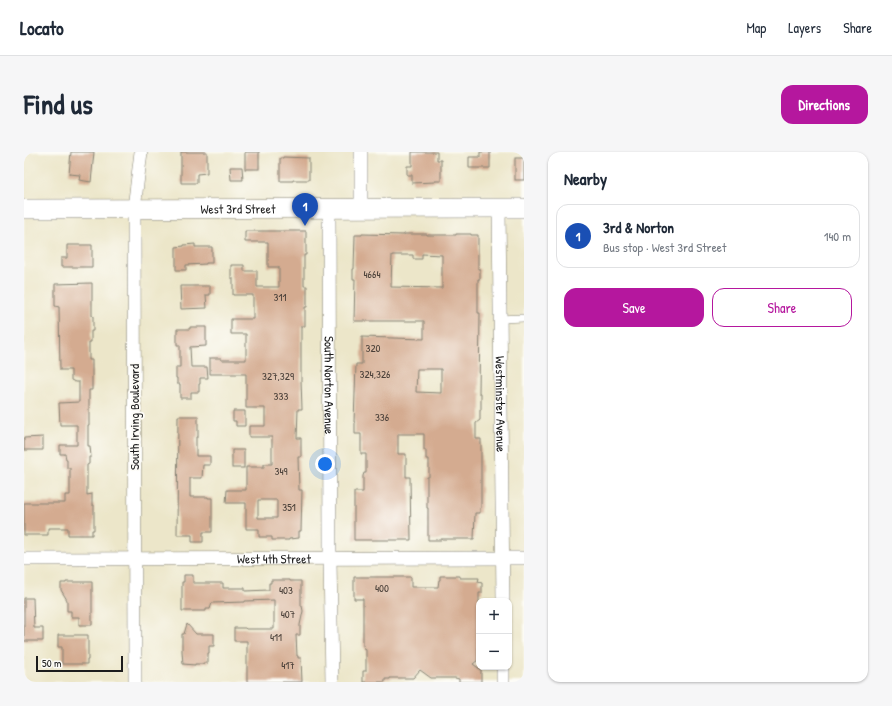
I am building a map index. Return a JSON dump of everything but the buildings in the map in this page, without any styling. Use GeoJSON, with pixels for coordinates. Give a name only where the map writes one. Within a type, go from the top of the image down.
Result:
{"type":"FeatureCollection","features":[{"type":"Feature","properties":{"kind":"main road","name":"West 3rd Street"},"geometry":{"type":"LineString","coordinates":[[24,209],[524,208]]}},
{"type":"Feature","properties":{"kind":"street","name":"South Irving Boulevard"},"geometry":{"type":"LineString","coordinates":[[135,682],[134,208],[141,152]]}},
{"type":"Feature","properties":{"kind":"street"},"geometry":{"type":"LineString","coordinates":[[361,152],[361,208]]}},
{"type":"Feature","properties":{"kind":"street","name":"South Norton Avenue"},"geometry":{"type":"LineString","coordinates":[[329,208],[330,558],[332,682]]}},
{"type":"Feature","properties":{"kind":"street","name":"Westminster Avenue"},"geometry":{"type":"LineString","coordinates":[[499,208],[503,598]]}},
{"type":"Feature","properties":{"kind":"street","name":"West 4th Street"},"geometry":{"type":"LineString","coordinates":[[24,559],[134,560],[524,558]]}},
{"type":"Feature","properties":{"kind":"street"},"geometry":{"type":"LineString","coordinates":[[503,670],[503,682]]}},
{"type":"Feature","properties":{"kind":"lane"},"geometry":{"type":"LineString","coordinates":[[500,318],[524,318]]}},
{"type":"Feature","properties":{"kind":"place","name":"3rd & Norton"},"geometry":{"type":"Point","coordinates":[305,226]}}]}
